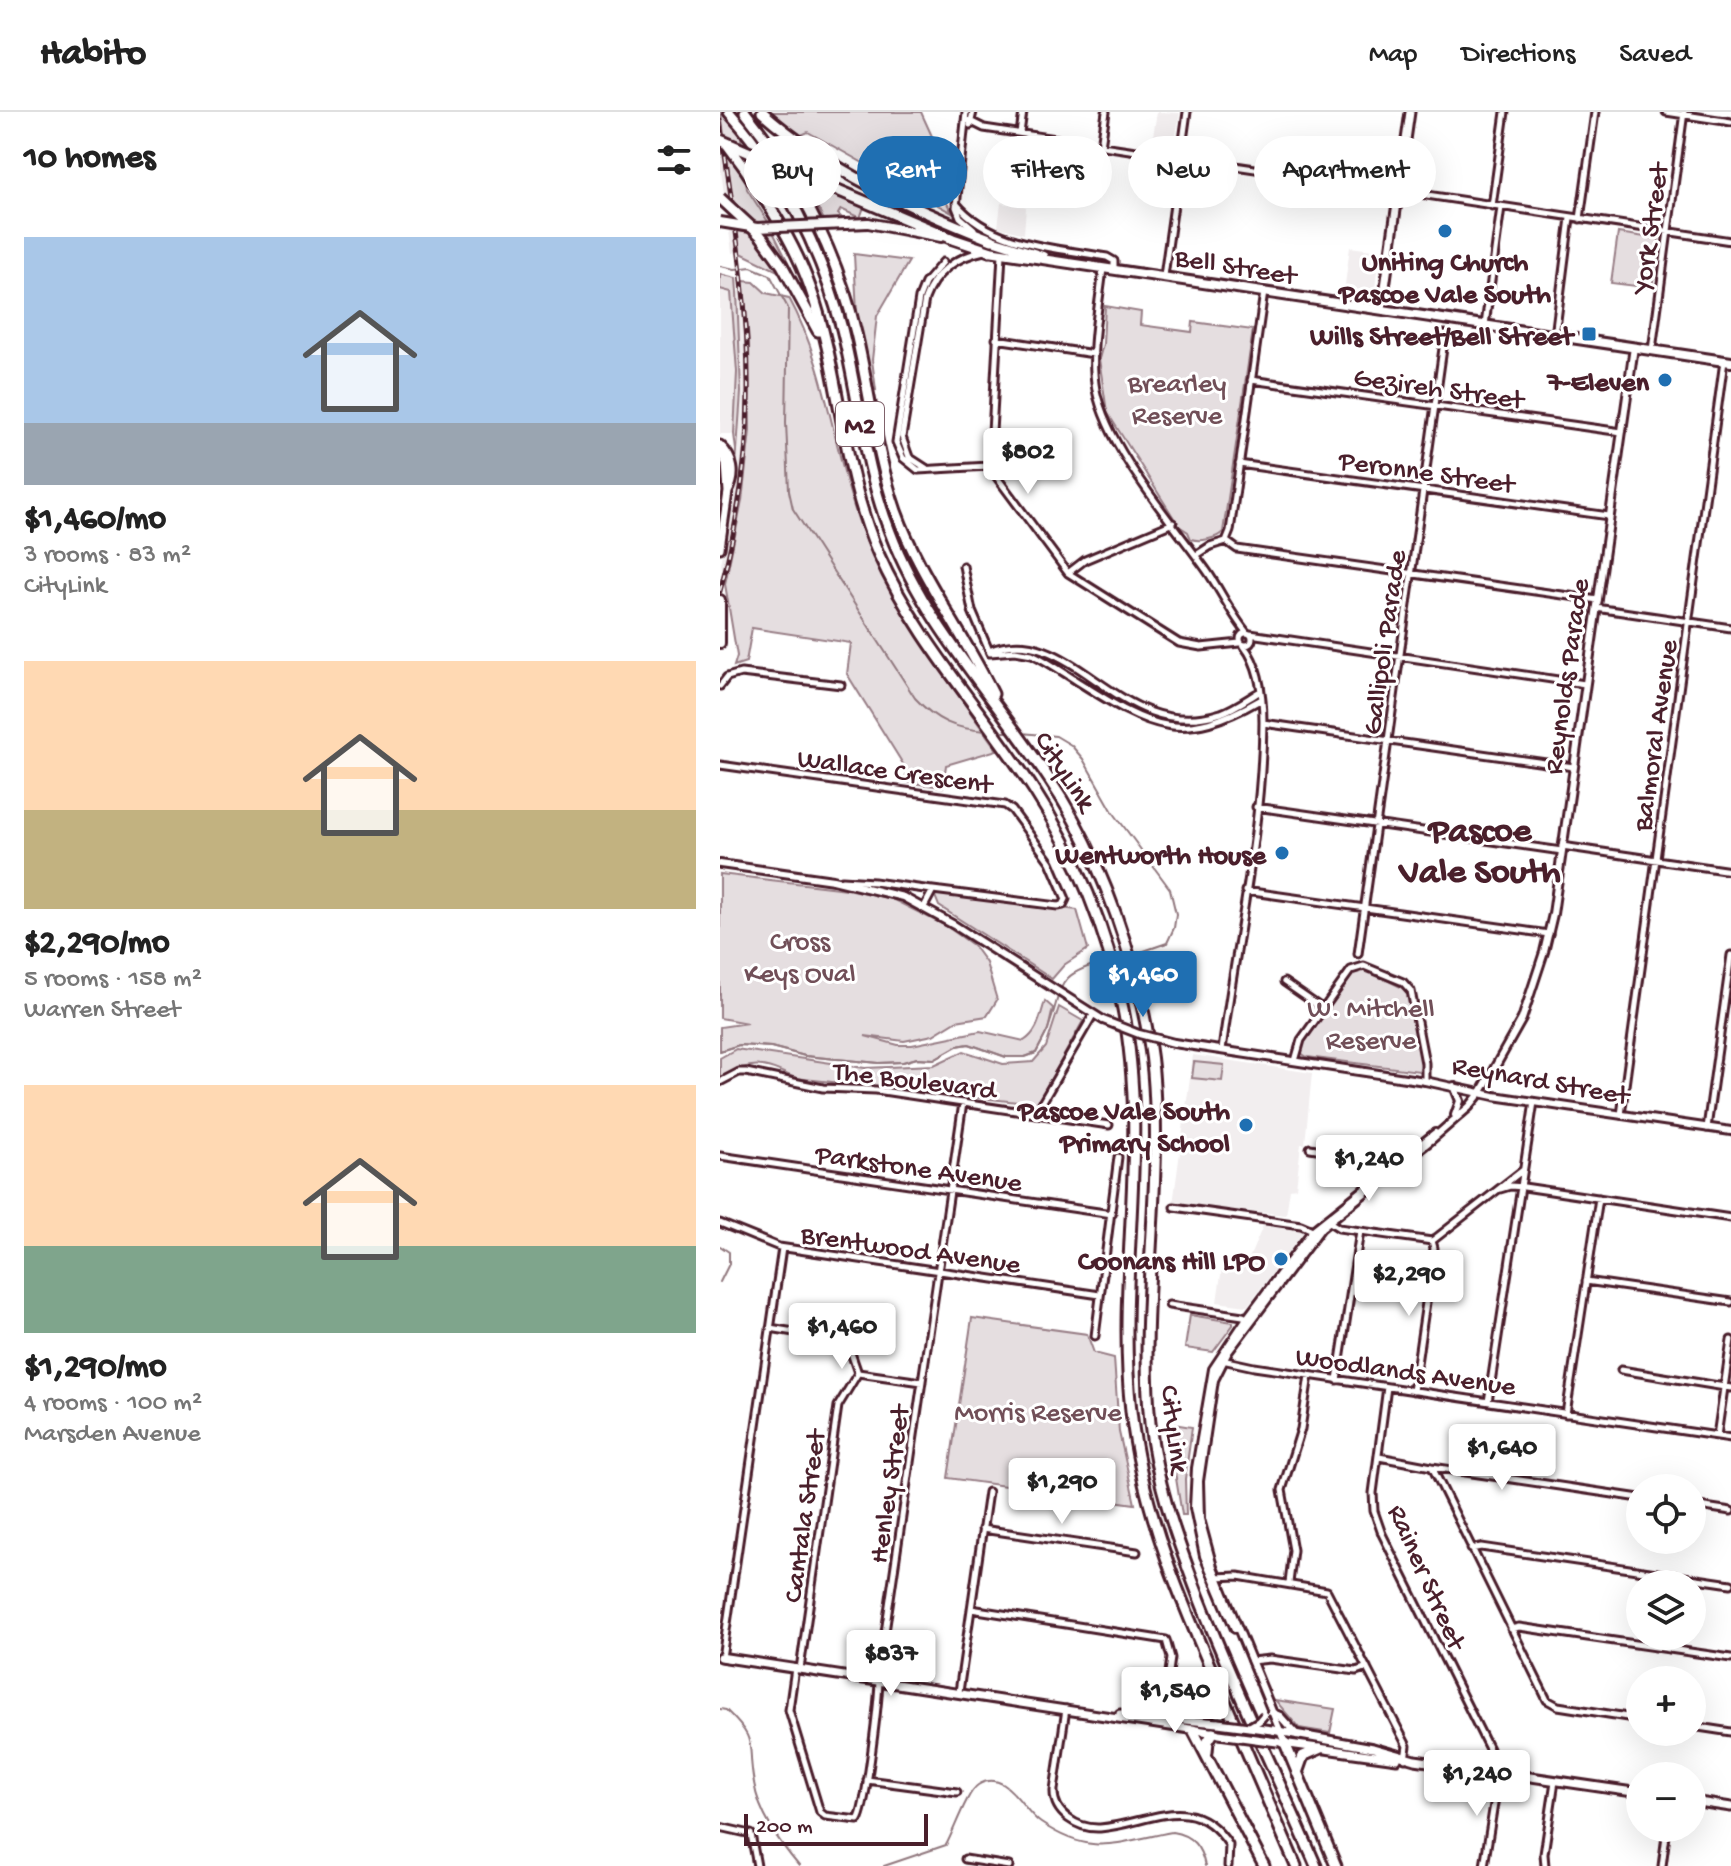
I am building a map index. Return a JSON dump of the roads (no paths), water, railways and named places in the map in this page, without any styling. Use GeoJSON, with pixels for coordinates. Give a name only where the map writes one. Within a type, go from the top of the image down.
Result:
{"type":"FeatureCollection","features":[{"type":"Feature","properties":{"kind":"highway","name":"CityLink"},"geometry":{"type":"LineString","coordinates":[[729,112],[776,175],[797,213],[826,280],[845,345],[869,471],[891,536],[908,574],[941,630],[1030,751],[1086,839],[1114,905],[1142,1003],[1154,1085],[1155,1152],[1147,1359],[1150,1427],[1158,1473],[1177,1542],[1217,1646],[1316,1866]]}},
{"type":"Feature","properties":{"kind":"highway"},"geometry":{"type":"LineString","coordinates":[[745,112],[796,185],[827,246],[853,321],[880,457],[897,514],[923,573],[978,663],[1003,715]]}},
{"type":"Feature","properties":{"kind":"highway"},"geometry":{"type":"LineString","coordinates":[[762,112],[794,139],[836,167],[991,245]]}},
{"type":"Feature","properties":{"kind":"highway","name":"CityLink"},"geometry":{"type":"LineString","coordinates":[[720,138],[744,167],[778,219],[810,285],[849,464],[877,550],[918,627],[1032,787],[1068,850],[1109,952],[1129,1045],[1134,1104],[1136,1142],[1127,1341],[1132,1416],[1139,1458],[1161,1543],[1194,1635],[1296,1866]]}},
{"type":"Feature","properties":{"kind":"highway"},"geometry":{"type":"LineString","coordinates":[[720,138],[953,239],[991,245]]}},
{"type":"Feature","properties":{"kind":"highway"},"geometry":{"type":"LineString","coordinates":[[720,198],[761,236],[782,265],[825,345]]}},
{"type":"Feature","properties":{"kind":"highway"},"geometry":{"type":"LineString","coordinates":[[1193,1730],[1264,1866]]}},
{"type":"Feature","properties":{"kind":"highway"},"geometry":{"type":"LineString","coordinates":[[1213,1766],[1207,1751],[1217,1730]]}},
{"type":"Feature","properties":{"kind":"highway"},"geometry":{"type":"LineString","coordinates":[[1281,1743],[1336,1866]]}},
{"type":"Feature","properties":{"kind":"highway"},"geometry":{"type":"LineString","coordinates":[[1297,1773],[1303,1756],[1319,1749]]}},
{"type":"Feature","properties":{"kind":"main road"},"geometry":{"type":"LineString","coordinates":[[1407,136],[1410,112]]}},
{"type":"Feature","properties":{"kind":"main road"},"geometry":{"type":"LineString","coordinates":[[1382,308],[1397,208]]}},
{"type":"Feature","properties":{"kind":"main road"},"geometry":{"type":"LineString","coordinates":[[720,222],[768,228],[868,223],[953,239]]}},
{"type":"Feature","properties":{"kind":"main road","name":"Bell Street"},"geometry":{"type":"LineString","coordinates":[[991,245],[1002,254],[1114,268],[1728,362]]}},
{"type":"Feature","properties":{"kind":"main road","name":"Bell Street"},"geometry":{"type":"LineString","coordinates":[[991,245],[1055,260]]}},
{"type":"Feature","properties":{"kind":"main road"},"geometry":{"type":"LineString","coordinates":[[720,445],[733,462],[732,485],[728,492]]}},
{"type":"Feature","properties":{"kind":"main road"},"geometry":{"type":"LineString","coordinates":[[720,452],[726,463],[728,492],[720,548]]}},
{"type":"Feature","properties":{"kind":"main road"},"geometry":{"type":"LineString","coordinates":[[720,600],[720,643]]}},
{"type":"Feature","properties":{"kind":"main road"},"geometry":{"type":"LineString","coordinates":[[721,1658],[1193,1730],[1217,1730],[1232,1724],[1373,1748],[1409,1759]]}},
{"type":"Feature","properties":{"kind":"main road"},"geometry":{"type":"LineString","coordinates":[[1066,1709],[1217,1730],[1319,1749],[1626,1791]]}},
{"type":"Feature","properties":{"kind":"main road"},"geometry":{"type":"LineString","coordinates":[[1706,1803],[1731,1807]]}},
{"type":"Feature","properties":{"kind":"street"},"geometry":{"type":"LineString","coordinates":[[973,112],[968,118],[984,128],[1039,136]]}},
{"type":"Feature","properties":{"kind":"street"},"geometry":{"type":"LineString","coordinates":[[1020,133],[1023,112]]}},
{"type":"Feature","properties":{"kind":"street"},"geometry":{"type":"LineString","coordinates":[[1102,136],[1106,112]]}},
{"type":"Feature","properties":{"kind":"street"},"geometry":{"type":"LineString","coordinates":[[1184,136],[1187,112]]}},
{"type":"Feature","properties":{"kind":"street"},"geometry":{"type":"LineString","coordinates":[[1492,206],[1505,112]]}},
{"type":"Feature","properties":{"kind":"street"},"geometry":{"type":"LineString","coordinates":[[1580,219],[1595,112]]}},
{"type":"Feature","properties":{"kind":"street"},"geometry":{"type":"LineString","coordinates":[[1666,112],[1731,122]]}},
{"type":"Feature","properties":{"kind":"street","name":"York Street"},"geometry":{"type":"LineString","coordinates":[[1652,350],[1684,114]]}},
{"type":"Feature","properties":{"kind":"street"},"geometry":{"type":"LineString","coordinates":[[1436,197],[1731,241]]}},
{"type":"Feature","properties":{"kind":"street"},"geometry":{"type":"LineString","coordinates":[[1485,325],[1501,207]]}},
{"type":"Feature","properties":{"kind":"street"},"geometry":{"type":"LineString","coordinates":[[938,470],[913,461],[904,449],[902,437],[925,299],[935,279],[949,265],[991,245],[963,220],[956,208]]}},
{"type":"Feature","properties":{"kind":"street","name":"Bell Street"},"geometry":{"type":"LineString","coordinates":[[962,208],[968,215],[998,233],[1034,244],[1107,257],[1114,261],[1114,268]]}},
{"type":"Feature","properties":{"kind":"street"},"geometry":{"type":"LineString","coordinates":[[1164,276],[1174,208]]}},
{"type":"Feature","properties":{"kind":"street"},"geometry":{"type":"LineString","coordinates":[[1555,336],[1570,218]]}},
{"type":"Feature","properties":{"kind":"street"},"geometry":{"type":"LineString","coordinates":[[1002,254],[989,466],[1068,573],[1172,640],[1201,647],[1267,638],[1585,684]]}},
{"type":"Feature","properties":{"kind":"street"},"geometry":{"type":"LineString","coordinates":[[943,262],[925,283],[919,298],[896,437],[900,454],[918,470],[989,466]]}},
{"type":"Feature","properties":{"kind":"street"},"geometry":{"type":"LineString","coordinates":[[1103,267],[1094,354],[1096,392],[1109,431],[1226,600],[1246,639],[1259,692],[1263,723],[1256,807],[1222,1050]]}},
{"type":"Feature","properties":{"kind":"street"},"geometry":{"type":"LineString","coordinates":[[1226,541],[1230,531],[1264,291]]}},
{"type":"Feature","properties":{"kind":"street","name":"Gallipoli Parade"},"geometry":{"type":"LineString","coordinates":[[1358,954],[1445,334]]}},
{"type":"Feature","properties":{"kind":"street"},"geometry":{"type":"LineString","coordinates":[[996,339],[1094,354]]}},
{"type":"Feature","properties":{"kind":"street","name":"Reynolds Parade"},"geometry":{"type":"LineString","coordinates":[[1268,1714],[1267,1702],[1251,1661],[1199,1540],[1194,1495],[1209,1384],[1221,1359],[1315,1232],[1451,1122],[1481,1092],[1522,1019],[1549,934],[1634,347]]}},
{"type":"Feature","properties":{"kind":"street","name":"Balmoral Avenue"},"geometry":{"type":"LineString","coordinates":[[1621,1115],[1728,362]]}},
{"type":"Feature","properties":{"kind":"street","name":"Gezireh Street"},"geometry":{"type":"LineString","coordinates":[[1251,380],[1622,432]]}},
{"type":"Feature","properties":{"kind":"street","name":"Peronne Street"},"geometry":{"type":"LineString","coordinates":[[1239,464],[1609,516]]}},
{"type":"Feature","properties":{"kind":"street"},"geometry":{"type":"LineString","coordinates":[[1068,573],[1085,560],[1173,523]]}},
{"type":"Feature","properties":{"kind":"street"},"geometry":{"type":"LineString","coordinates":[[1196,555],[1226,541]]}},
{"type":"Feature","properties":{"kind":"street"},"geometry":{"type":"LineString","coordinates":[[1226,541],[1237,549],[1411,573],[1731,628]]}},
{"type":"Feature","properties":{"kind":"street"},"geometry":{"type":"LineString","coordinates":[[963,566],[972,611],[989,652]]}},
{"type":"Feature","properties":{"kind":"street"},"geometry":{"type":"LineString","coordinates":[[989,652],[1019,644],[1042,648],[1138,707],[1172,718],[1191,719],[1221,713],[1259,692]]}},
{"type":"Feature","properties":{"kind":"street"},"geometry":{"type":"LineString","coordinates":[[989,652],[1032,654],[1127,713],[1162,725],[1184,727],[1214,722],[1260,700]]}},
{"type":"Feature","properties":{"kind":"street"},"geometry":{"type":"LineString","coordinates":[[720,686],[727,677],[741,673],[841,685]]}},
{"type":"Feature","properties":{"kind":"street"},"geometry":{"type":"LineString","coordinates":[[1263,723],[1574,767]]}},
{"type":"Feature","properties":{"kind":"street","name":"Wallace Crescent"},"geometry":{"type":"LineString","coordinates":[[720,765],[1005,805],[1048,859],[1066,899],[1063,905],[1058,906],[874,882],[833,880]]}},
{"type":"Feature","properties":{"kind":"street"},"geometry":{"type":"LineString","coordinates":[[1256,807],[1731,871]]}},
{"type":"Feature","properties":{"kind":"street","name":"Reynard Street"},"geometry":{"type":"LineString","coordinates":[[720,864],[833,880],[903,897],[924,907],[1075,1005],[1139,1034],[1174,1043],[1425,1081],[1534,1102],[1731,1131]]}},
{"type":"Feature","properties":{"kind":"street"},"geometry":{"type":"LineString","coordinates":[[924,907],[933,890]]}},
{"type":"Feature","properties":{"kind":"street"},"geometry":{"type":"LineString","coordinates":[[1245,891],[1549,934]]}},
{"type":"Feature","properties":{"kind":"street"},"geometry":{"type":"LineString","coordinates":[[1707,1128],[1731,955]]}},
{"type":"Feature","properties":{"kind":"street"},"geometry":{"type":"LineString","coordinates":[[1295,1061],[1301,1040],[1351,970],[1368,966],[1403,982],[1411,991],[1425,1063],[1425,1081]]}},
{"type":"Feature","properties":{"kind":"street"},"geometry":{"type":"LineString","coordinates":[[1284,982],[1323,1009]]}},
{"type":"Feature","properties":{"kind":"street"},"geometry":{"type":"LineString","coordinates":[[1036,1113],[1093,1015]]}},
{"type":"Feature","properties":{"kind":"street","name":"The Boulevard"},"geometry":{"type":"LineString","coordinates":[[720,1082],[742,1071],[823,1088],[876,1090],[1109,1125]]}},
{"type":"Feature","properties":{"kind":"street"},"geometry":{"type":"LineString","coordinates":[[1451,1122],[1460,1101],[1454,1086]]}},
{"type":"Feature","properties":{"kind":"street"},"geometry":{"type":"LineString","coordinates":[[1488,1402],[1534,1102]]}},
{"type":"Feature","properties":{"kind":"street","name":"Henley Street"},"geometry":{"type":"LineString","coordinates":[[822,1815],[860,1819],[963,1103]]}},
{"type":"Feature","properties":{"kind":"street"},"geometry":{"type":"LineString","coordinates":[[1310,1148],[1382,1159],[1396,1166]]}},
{"type":"Feature","properties":{"kind":"street","name":"Parkstone Avenue"},"geometry":{"type":"LineString","coordinates":[[720,1156],[1112,1214]]}},
{"type":"Feature","properties":{"kind":"street"},"geometry":{"type":"LineString","coordinates":[[1095,1336],[1118,1157]]}},
{"type":"Feature","properties":{"kind":"street"},"geometry":{"type":"LineString","coordinates":[[1328,1220],[1339,1228],[1432,1241],[1523,1170]]}},
{"type":"Feature","properties":{"kind":"street"},"geometry":{"type":"LineString","coordinates":[[1500,1189],[1521,1187],[1731,1218]]}},
{"type":"Feature","properties":{"kind":"street"},"geometry":{"type":"LineString","coordinates":[[1566,1414],[1599,1198]]}},
{"type":"Feature","properties":{"kind":"street"},"geometry":{"type":"LineString","coordinates":[[1174,1207],[1301,1225],[1315,1232]]}},
{"type":"Feature","properties":{"kind":"street","name":"Brentwood Avenue"},"geometry":{"type":"LineString","coordinates":[[720,1223],[782,1248],[1100,1295]]}},
{"type":"Feature","properties":{"kind":"street"},"geometry":{"type":"LineString","coordinates":[[1337,1380],[1360,1231]]}},
{"type":"Feature","properties":{"kind":"street"},"geometry":{"type":"LineString","coordinates":[[1413,1391],[1434,1248],[1432,1241]]}},
{"type":"Feature","properties":{"kind":"street"},"geometry":{"type":"LineString","coordinates":[[721,1658],[782,1248]]}},
{"type":"Feature","properties":{"kind":"street"},"geometry":{"type":"LineString","coordinates":[[1586,1281],[1731,1302]]}},
{"type":"Feature","properties":{"kind":"street"},"geometry":{"type":"LineString","coordinates":[[1169,1305],[1250,1320]]}},
{"type":"Feature","properties":{"kind":"street"},"geometry":{"type":"LineString","coordinates":[[770,1328],[842,1340],[849,1347],[858,1373],[922,1382]]}},
{"type":"Feature","properties":{"kind":"street"},"geometry":{"type":"LineString","coordinates":[[1717,1436],[1728,1387],[1731,1340]]}},
{"type":"Feature","properties":{"kind":"street","name":"Woodlands Avenue"},"geometry":{"type":"LineString","coordinates":[[1221,1359],[1233,1364],[1731,1438]]}},
{"type":"Feature","properties":{"kind":"street"},"geometry":{"type":"LineString","coordinates":[[1621,1370],[1728,1387]]}},
{"type":"Feature","properties":{"kind":"street","name":"Cantala Street"},"geometry":{"type":"LineString","coordinates":[[822,1815],[789,1710],[838,1406],[858,1373]]}},
{"type":"Feature","properties":{"kind":"street"},"geometry":{"type":"LineString","coordinates":[[1289,1583],[1293,1550],[1282,1490],[1301,1429],[1309,1375]]}},
{"type":"Feature","properties":{"kind":"street","name":"Rainer Street"},"geometry":{"type":"LineString","coordinates":[[1387,1387],[1373,1499],[1382,1534],[1498,1772]]}},
{"type":"Feature","properties":{"kind":"street"},"geometry":{"type":"LineString","coordinates":[[1379,1457],[1626,1496]]}},
{"type":"Feature","properties":{"kind":"street"},"geometry":{"type":"LineString","coordinates":[[1432,1467],[1550,1703],[1626,1717]]}},
{"type":"Feature","properties":{"kind":"street"},"geometry":{"type":"LineString","coordinates":[[959,1692],[988,1492]]}},
{"type":"Feature","properties":{"kind":"street"},"geometry":{"type":"LineString","coordinates":[[1706,1507],[1731,1511]]}},
{"type":"Feature","properties":{"kind":"street"},"geometry":{"type":"LineString","coordinates":[[982,1529],[1137,1552]]}},
{"type":"Feature","properties":{"kind":"street"},"geometry":{"type":"LineString","coordinates":[[1471,1549],[1481,1547],[1731,1584]]}},
{"type":"Feature","properties":{"kind":"street"},"geometry":{"type":"LineString","coordinates":[[1215,1577],[1232,1575],[1327,1591],[1407,1746],[1409,1759]]}},
{"type":"Feature","properties":{"kind":"street"},"geometry":{"type":"LineString","coordinates":[[971,1609],[1166,1640],[1171,1658],[1164,1708]]}},
{"type":"Feature","properties":{"kind":"street"},"geometry":{"type":"LineString","coordinates":[[1511,1629],[1519,1627],[1731,1658]]}},
{"type":"Feature","properties":{"kind":"street"},"geometry":{"type":"LineString","coordinates":[[1251,1661],[1277,1659],[1356,1671],[1367,1667]]}},
{"type":"Feature","properties":{"kind":"street"},"geometry":{"type":"LineString","coordinates":[[1066,1709],[1054,1790],[1055,1803],[1062,1813],[1070,1820],[1099,1828],[1167,1813],[1197,1817],[1209,1822],[1229,1845],[1228,1866]]}},
{"type":"Feature","properties":{"kind":"street"},"geometry":{"type":"LineString","coordinates":[[1249,1727],[1268,1714],[1280,1716],[1297,1735]]}},
{"type":"Feature","properties":{"kind":"street"},"geometry":{"type":"LineString","coordinates":[[1268,1714],[1281,1743]]}},
{"type":"Feature","properties":{"kind":"street"},"geometry":{"type":"LineString","coordinates":[[1706,1728],[1731,1732]]}},
{"type":"Feature","properties":{"kind":"street"},"geometry":{"type":"LineString","coordinates":[[1484,1866],[1498,1772]]}},
{"type":"Feature","properties":{"kind":"street"},"geometry":{"type":"LineString","coordinates":[[867,1780],[957,1792]]}},
{"type":"Feature","properties":{"kind":"street"},"geometry":{"type":"LineString","coordinates":[[1545,1866],[1555,1781]]}},
{"type":"Feature","properties":{"kind":"street"},"geometry":{"type":"LineString","coordinates":[[720,1827],[746,1831],[754,1840],[757,1866]]}},
{"type":"Feature","properties":{"kind":"street"},"geometry":{"type":"LineString","coordinates":[[1662,1866],[1665,1842]]}},
{"type":"Feature","properties":{"kind":"street"},"geometry":{"type":"LineString","coordinates":[[965,1859],[1009,1866]]}},
{"type":"Feature","properties":{"kind":"waterway"},"geometry":{"type":"LineString","coordinates":[[720,266],[735,269],[751,267],[770,275],[788,308],[786,422],[789,491],[793,509],[915,698],[947,722],[986,731]]}},
{"type":"Feature","properties":{"kind":"waterway"},"geometry":{"type":"LineString","coordinates":[[997,732],[1010,732]]}},
{"type":"Feature","properties":{"kind":"waterway"},"geometry":{"type":"LineString","coordinates":[[1021,733],[1056,736],[1071,745],[1083,759],[1113,812],[1170,889],[1176,914],[1167,943],[1132,955]]}},
{"type":"Feature","properties":{"kind":"waterway"},"geometry":{"type":"LineString","coordinates":[[1113,960],[1126,956]]}},
{"type":"Feature","properties":{"kind":"waterway"},"geometry":{"type":"LineString","coordinates":[[720,1051],[739,1045],[771,1047],[805,1056],[879,1063],[934,1059],[957,1046],[969,1044],[1006,1057],[1025,1057],[1036,1053],[1048,1029],[1063,984],[1077,971],[1107,961]]}},
{"type":"Feature","properties":{"kind":"waterway"},"geometry":{"type":"LineString","coordinates":[[720,1246],[729,1252],[729,1264],[720,1282]]}},
{"type":"Feature","properties":{"kind":"waterway"},"geometry":{"type":"LineString","coordinates":[[720,1709],[726,1710],[748,1737],[760,1806],[777,1837],[799,1866]]}},
{"type":"Feature","properties":{"kind":"waterway"},"geometry":{"type":"LineString","coordinates":[[884,1866],[946,1845],[969,1795],[978,1785],[988,1781],[1006,1786],[1041,1823],[1076,1841],[1120,1843],[1172,1832],[1194,1843],[1205,1866]]}},
{"type":"Feature","properties":{"kind":"railway"},"geometry":{"type":"LineString","coordinates":[[720,121],[735,223],[748,359],[746,443],[740,493],[720,591]]}},
{"type":"Feature","properties":{"kind":"place","name":"Uniting Church Pascoe Vale South"},"geometry":{"type":"Point","coordinates":[1445,231]}},
{"type":"Feature","properties":{"kind":"place","name":"Wills Street/Bell Street"},"geometry":{"type":"Point","coordinates":[1589,334]}},
{"type":"Feature","properties":{"kind":"place","name":"7-Eleven"},"geometry":{"type":"Point","coordinates":[1665,380]}},
{"type":"Feature","properties":{"kind":"place","name":"Wentworth House"},"geometry":{"type":"Point","coordinates":[1282,853]}},
{"type":"Feature","properties":{"kind":"place","name":"Pascoe Vale South Primary School"},"geometry":{"type":"Point","coordinates":[1246,1125]}},
{"type":"Feature","properties":{"kind":"place","name":"Coonans Hill LPO"},"geometry":{"type":"Point","coordinates":[1281,1259]}},
{"type":"Feature","properties":{"kind":"district","name":"Pascoe Vale South"},"geometry":{"type":"Point","coordinates":[1480,848]}},
{"type":"Feature","properties":{"kind":"park label","name":"Brearley Reserve"},"geometry":{"type":"Point","coordinates":[1177,397]}},
{"type":"Feature","properties":{"kind":"park label","name":"Cross Keys Oval"},"geometry":{"type":"Point","coordinates":[800,955]}},
{"type":"Feature","properties":{"kind":"park label","name":"W. Mitchell Reserve"},"geometry":{"type":"Point","coordinates":[1371,1022]}},
{"type":"Feature","properties":{"kind":"park label","name":"Morris Reserve"},"geometry":{"type":"Point","coordinates":[1038,1410]}}]}
